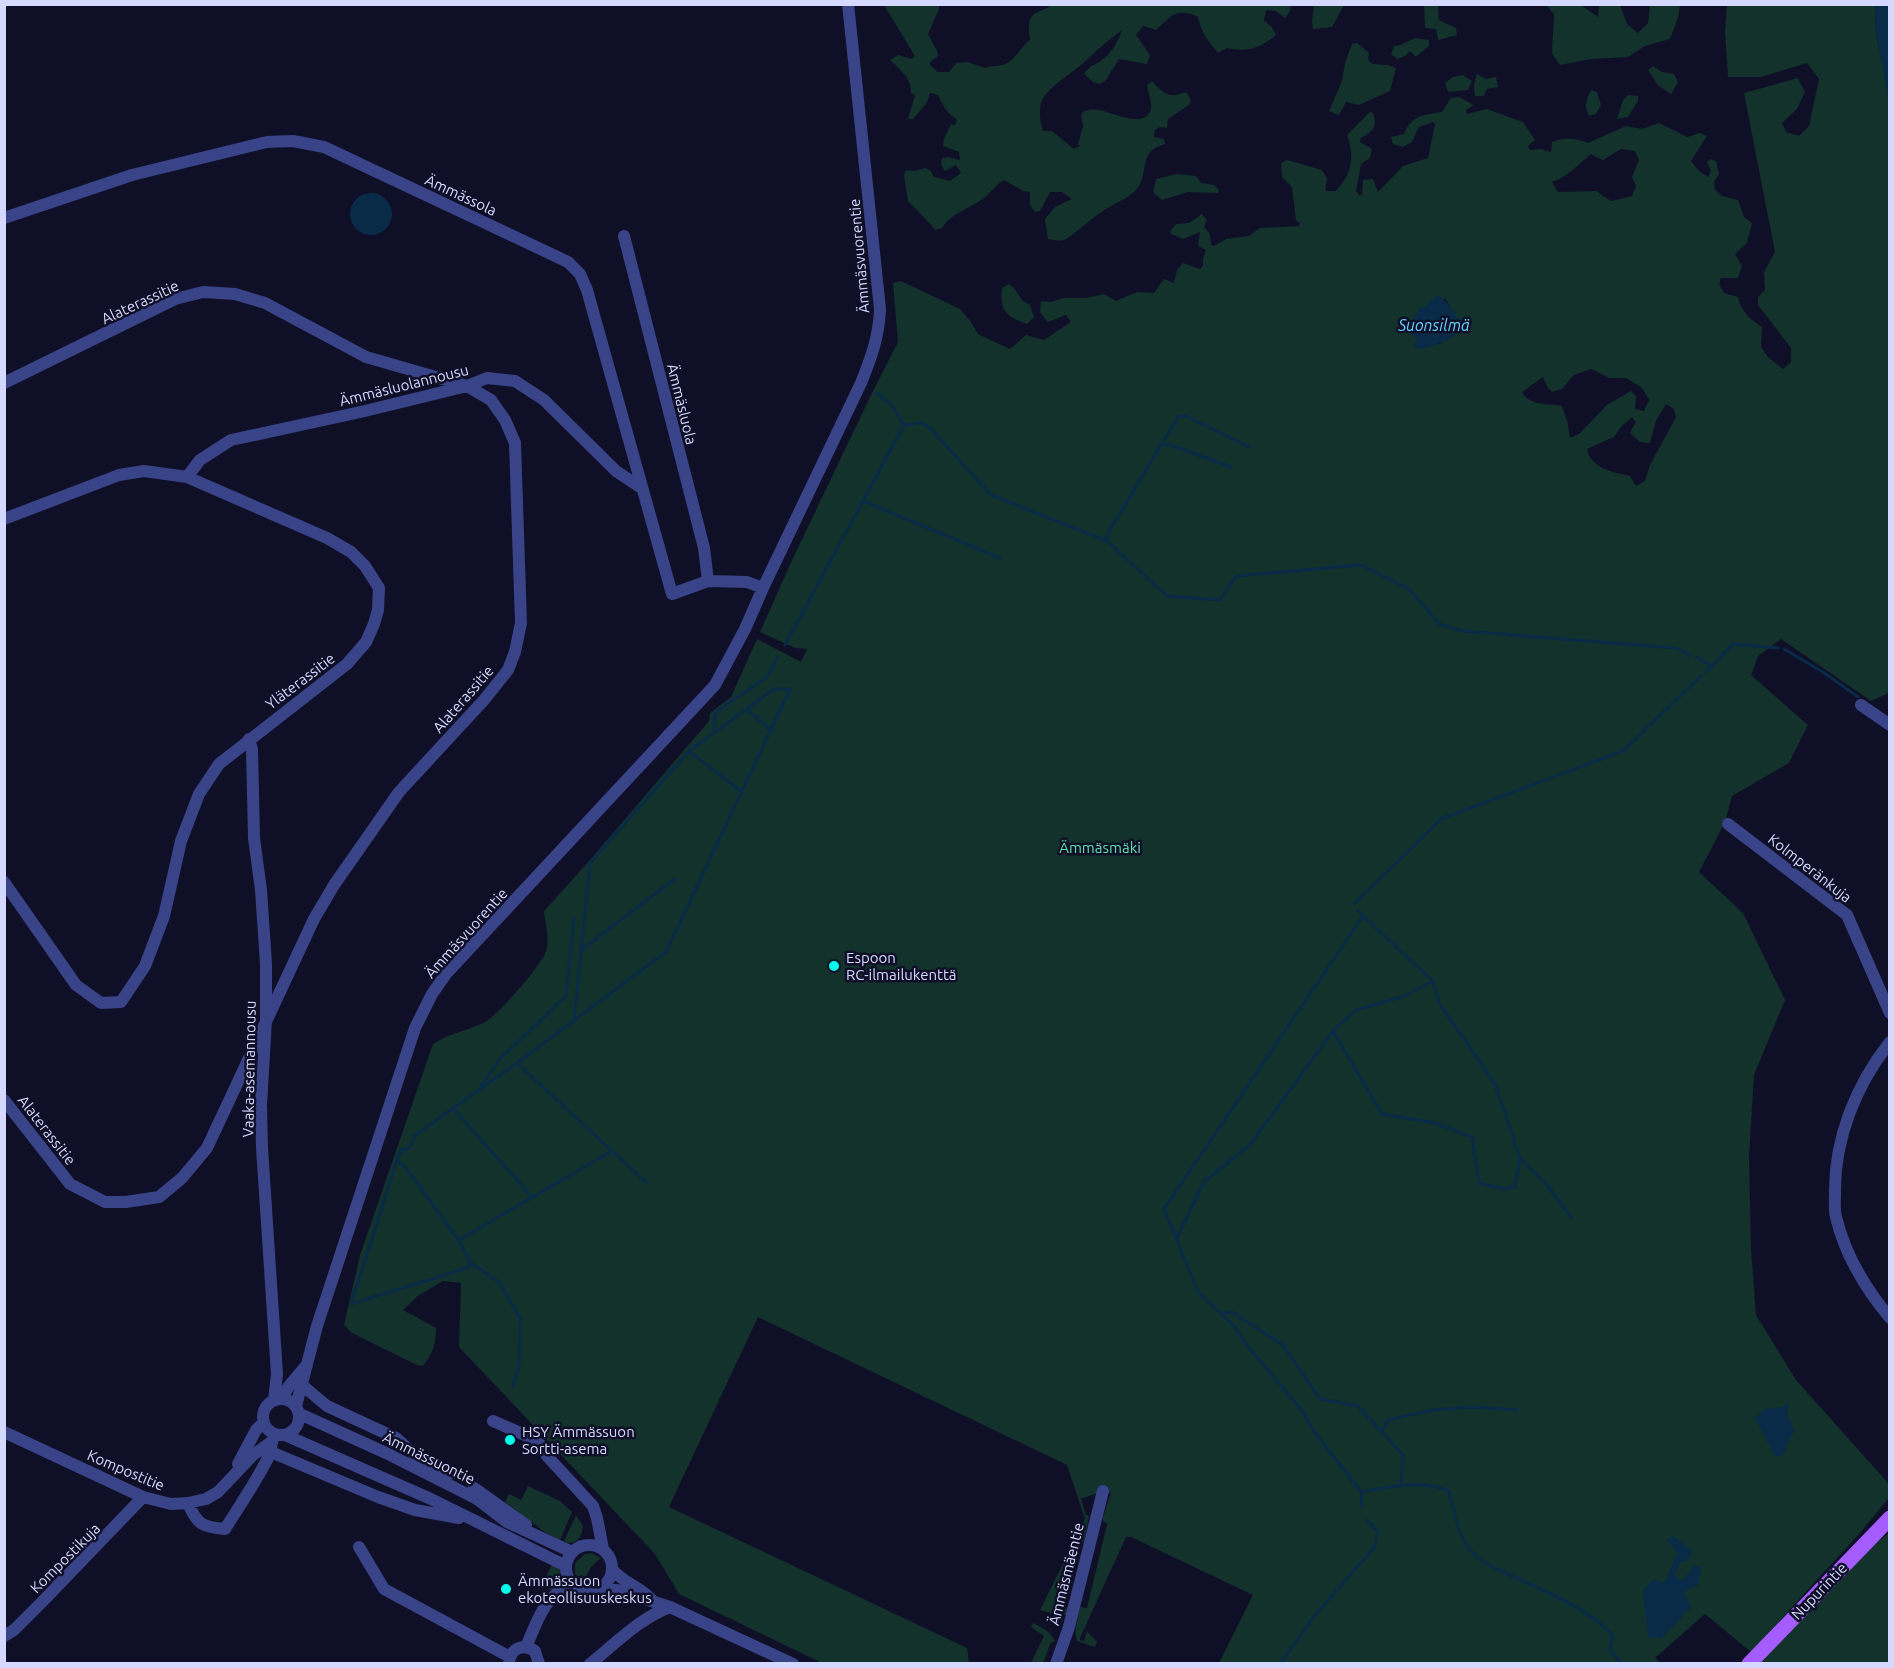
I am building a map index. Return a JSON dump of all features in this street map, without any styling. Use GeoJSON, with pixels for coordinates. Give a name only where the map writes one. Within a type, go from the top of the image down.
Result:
{"type":"FeatureCollection","features":[{"type":"Feature","properties":{"kind":"main road","name":"Nupurintie"},"geometry":{"type":"LineString","coordinates":[[1749,1664],[1890,1518]]}},
{"type":"Feature","properties":{"kind":"street","name":"Ämmäsvuorentie"},"geometry":{"type":"LineString","coordinates":[[298,1410],[306,1365],[317,1326],[415,1028],[432,994],[446,974],[715,685],[741,639],[874,351],[879,331],[879,298],[848,4]]}},
{"type":"Feature","properties":{"kind":"street","name":"Ämmässola"},"geometry":{"type":"LineString","coordinates":[[4,218],[132,176],[267,142],[293,141],[324,147],[568,262],[580,274],[587,290],[640,487],[672,594],[708,580]]}},
{"type":"Feature","properties":{"kind":"street","name":"Ämmäsluola"},"geometry":{"type":"LineString","coordinates":[[624,236],[704,548],[708,580]]}},
{"type":"Feature","properties":{"kind":"street","name":"Alaterassitie"},"geometry":{"type":"LineString","coordinates":[[4,383],[175,299],[203,292],[235,294],[264,303],[366,357],[467,386],[491,400],[505,420],[515,443],[522,594],[521,623],[515,652],[508,670],[484,700],[399,792],[334,885],[314,919],[207,1148],[182,1178],[159,1197],[126,1202],[105,1202],[70,1184],[4,1100]]}},
{"type":"Feature","properties":{"kind":"street","name":"Ämmäsluolannousu"},"geometry":{"type":"LineString","coordinates":[[187,477],[200,460],[231,440],[365,411],[467,386],[487,378],[515,381],[544,400],[616,471],[640,487]]}},
{"type":"Feature","properties":{"kind":"street","name":"Yläterassitie"},"geometry":{"type":"LineString","coordinates":[[4,519],[119,475],[144,471],[187,477],[327,538],[351,552],[365,566],[379,588],[378,610],[374,624],[366,642],[347,664],[219,764],[198,794],[181,842],[164,916],[145,966],[121,1002],[100,1003],[76,985],[4,882]]}},
{"type":"Feature","properties":{"kind":"street"},"geometry":{"type":"LineString","coordinates":[[708,580],[747,582],[763,588]]}},
{"type":"Feature","properties":{"kind":"street"},"geometry":{"type":"LineString","coordinates":[[1861,705],[1890,725]]}},
{"type":"Feature","properties":{"kind":"street","name":"Vaaka-asemannousu"},"geometry":{"type":"LineString","coordinates":[[249,739],[252,750],[254,838],[261,890],[266,964],[266,1020],[261,1115],[278,1399]]}},
{"type":"Feature","properties":{"kind":"street","name":"Kolmperänkuja"},"geometry":{"type":"LineString","coordinates":[[1728,824],[1847,915],[1890,1013]]}},
{"type":"Feature","properties":{"kind":"street"},"geometry":{"type":"LineString","coordinates":[[1890,1042],[1876,1059],[1849,1112],[1839,1149],[1834,1182],[1835,1215],[1850,1258],[1875,1301],[1890,1317]]}},
{"type":"Feature","properties":{"kind":"street"},"geometry":{"type":"LineString","coordinates":[[306,1365],[278,1399],[265,1409],[264,1422],[275,1441],[415,1510],[474,1521]]}},
{"type":"Feature","properties":{"kind":"street","name":"Ämmässuontie"},"geometry":{"type":"LineString","coordinates":[[302,1385],[327,1406],[396,1438],[424,1463],[482,1492],[540,1538]]}},
{"type":"Feature","properties":{"kind":"street"},"geometry":{"type":"LineString","coordinates":[[188,1503],[193,1517],[199,1523],[208,1527],[225,1529],[254,1484],[275,1441],[297,1427],[298,1410],[290,1401],[278,1399]]}},
{"type":"Feature","properties":{"kind":"street","name":"Ämmässuontie"},"geometry":{"type":"LineString","coordinates":[[298,1410],[477,1498],[507,1522],[572,1552]]}},
{"type":"Feature","properties":{"kind":"street","name":"Kompostitie"},"geometry":{"type":"LineString","coordinates":[[234,1475],[256,1430],[264,1422]]}},
{"type":"Feature","properties":{"kind":"street"},"geometry":{"type":"LineString","coordinates":[[493,1423],[534,1439],[544,1450],[592,1506],[597,1518],[603,1549],[608,1555],[612,1569],[621,1580],[642,1589],[652,1600]]}},
{"type":"Feature","properties":{"kind":"street","name":"Kompostitie"},"geometry":{"type":"LineString","coordinates":[[4,1432],[143,1497],[160,1502],[188,1503],[206,1499],[218,1492],[257,1451],[275,1441]]}},
{"type":"Feature","properties":{"kind":"street"},"geometry":{"type":"LineString","coordinates":[[275,1441],[431,1499],[566,1566]]}},
{"type":"Feature","properties":{"kind":"street","name":"Ämmäsmäentie"},"geometry":{"type":"LineString","coordinates":[[1056,1664],[1066,1638],[1103,1491]]}},
{"type":"Feature","properties":{"kind":"street","name":"Kompostikuja"},"geometry":{"type":"LineString","coordinates":[[4,1636],[42,1602],[143,1497]]}},
{"type":"Feature","properties":{"kind":"street"},"geometry":{"type":"LineString","coordinates":[[603,1549],[590,1544],[572,1552],[566,1566],[566,1573],[572,1584],[584,1590],[609,1589],[652,1600],[793,1664]]}},
{"type":"Feature","properties":{"kind":"street"},"geometry":{"type":"LineString","coordinates":[[359,1547],[384,1589],[509,1660],[516,1649],[526,1647],[535,1651],[539,1664]]}},
{"type":"Feature","properties":{"kind":"street"},"geometry":{"type":"LineString","coordinates":[[598,1589],[608,1581],[612,1569]]}},
{"type":"Feature","properties":{"kind":"street"},"geometry":{"type":"LineString","coordinates":[[526,1647],[547,1600],[560,1589],[572,1584]]}},
{"type":"Feature","properties":{"kind":"street"},"geometry":{"type":"LineString","coordinates":[[590,1664],[657,1612],[670,1607]]}},
{"type":"Feature","properties":{"kind":"green space"},"geometry":{"type":"Polygon","coordinates":[[[1314,4],[1344,5],[1332,27],[1313,29],[1314,4]]]}},
{"type":"Feature","properties":{"kind":"green space"},"geometry":{"type":"Polygon","coordinates":[[[884,5],[939,5],[928,34],[938,56],[930,62],[930,65],[938,72],[949,72],[956,63],[968,62],[985,68],[1009,62],[1030,40],[1029,24],[1034,14],[1051,5],[1291,5],[1285,18],[1276,11],[1266,10],[1264,21],[1272,27],[1276,35],[1264,44],[1241,50],[1227,48],[1218,53],[1205,36],[1198,17],[1191,14],[1179,13],[1156,30],[1143,26],[1136,35],[1150,55],[1147,64],[1119,59],[1106,80],[1100,84],[1093,82],[1084,74],[1109,53],[1122,30],[1048,92],[1040,107],[1043,131],[1052,131],[1074,149],[1080,146],[1078,144],[1083,126],[1081,115],[1084,111],[1099,110],[1135,119],[1148,115],[1151,106],[1147,85],[1152,81],[1167,94],[1187,93],[1191,100],[1189,105],[1168,119],[1167,128],[1160,127],[1155,130],[1154,137],[1164,139],[1165,144],[1157,147],[1148,155],[1137,189],[1060,241],[1048,239],[1045,219],[1055,207],[1072,199],[1062,192],[1050,192],[1040,211],[1035,212],[1030,205],[1030,192],[1023,191],[1004,180],[980,201],[957,214],[942,228],[936,230],[908,201],[904,175],[906,170],[915,171],[925,168],[931,171],[934,177],[950,181],[961,173],[956,165],[945,171],[941,165],[942,158],[960,160],[959,152],[943,146],[951,124],[955,125],[957,119],[948,112],[938,95],[930,93],[926,104],[913,119],[908,119],[915,95],[911,93],[910,83],[905,75],[890,60],[898,55],[911,59],[915,56],[884,5]]]}},
{"type":"Feature","properties":{"kind":"green space"},"geometry":{"type":"Polygon","coordinates":[[[1424,5],[1438,5],[1439,20],[1456,28],[1457,35],[1438,40],[1436,29],[1425,28],[1424,5]]]}},
{"type":"Feature","properties":{"kind":"green space"},"geometry":{"type":"Polygon","coordinates":[[[1546,5],[1581,5],[1598,17],[1599,5],[1620,5],[1627,24],[1638,33],[1648,23],[1650,5],[1680,5],[1670,39],[1645,46],[1628,57],[1591,59],[1560,65],[1552,54],[1554,14],[1546,5]]]}},
{"type":"Feature","properties":{"kind":"green space","name":"Ämmäsmäki"},"geometry":{"type":"Polygon","coordinates":[[[1727,5],[1875,5],[1876,35],[1890,100],[1889,693],[1871,701],[1781,639],[1758,656],[1751,675],[1808,725],[1789,763],[1732,796],[1725,822],[1699,872],[1743,913],[1785,1000],[1754,1075],[1749,1156],[1751,1249],[1756,1315],[1796,1380],[1889,1484],[1889,1498],[1751,1652],[1705,1614],[1655,1658],[1661,1663],[1219,1663],[1253,1595],[1131,1537],[1126,1537],[1080,1638],[1084,1641],[1087,1631],[1097,1642],[1095,1647],[1077,1641],[1075,1632],[1080,1607],[1087,1608],[1107,1524],[1102,1520],[1111,1493],[1103,1491],[1081,1499],[1086,1515],[1089,1516],[1084,1542],[1077,1541],[1062,1605],[1069,1608],[1066,1615],[1059,1616],[1040,1610],[1085,1519],[1067,1465],[758,1317],[669,1507],[967,1648],[969,1663],[822,1663],[679,1594],[655,1554],[459,1347],[461,1283],[443,1281],[419,1295],[403,1310],[436,1328],[433,1348],[423,1366],[352,1333],[344,1325],[360,1255],[433,1044],[485,1022],[530,976],[547,948],[544,911],[709,721],[710,713],[731,697],[757,639],[801,662],[807,649],[795,648],[760,632],[793,558],[898,342],[893,283],[901,281],[960,309],[978,334],[1010,349],[1026,335],[1044,340],[1071,322],[1066,315],[1048,322],[1040,312],[1041,301],[1086,298],[1104,294],[1116,301],[1137,292],[1154,293],[1164,279],[1174,283],[1177,270],[1183,263],[1200,269],[1203,266],[1206,250],[1198,246],[1200,232],[1183,239],[1171,234],[1170,231],[1176,224],[1189,223],[1202,214],[1207,220],[1204,227],[1210,234],[1211,245],[1214,246],[1226,239],[1249,236],[1260,228],[1299,226],[1300,223],[1296,220],[1292,187],[1282,177],[1281,163],[1287,160],[1322,170],[1327,178],[1325,191],[1335,191],[1345,179],[1350,165],[1351,150],[1347,135],[1370,112],[1373,113],[1375,126],[1360,139],[1360,142],[1372,149],[1370,158],[1361,164],[1356,191],[1360,196],[1363,180],[1373,179],[1378,192],[1403,166],[1428,158],[1435,124],[1433,122],[1419,127],[1412,142],[1403,147],[1393,144],[1391,137],[1404,134],[1411,123],[1419,117],[1442,112],[1451,98],[1459,97],[1474,105],[1466,110],[1467,114],[1487,109],[1523,122],[1535,140],[1528,146],[1530,150],[1541,149],[1551,152],[1552,142],[1557,140],[1570,139],[1588,143],[1626,126],[1642,129],[1659,123],[1687,137],[1700,133],[1707,136],[1691,161],[1708,177],[1711,171],[1707,162],[1710,159],[1716,161],[1719,174],[1714,182],[1715,190],[1722,196],[1738,200],[1744,217],[1752,223],[1747,243],[1735,254],[1742,266],[1738,278],[1721,278],[1719,284],[1724,293],[1738,297],[1747,314],[1762,327],[1761,347],[1768,357],[1783,369],[1791,362],[1791,348],[1758,305],[1758,297],[1765,290],[1764,272],[1775,252],[1744,93],[1798,78],[1805,92],[1797,109],[1782,123],[1786,132],[1799,136],[1809,126],[1819,79],[1807,63],[1761,77],[1728,77],[1725,32],[1727,5]],[[1621,149],[1603,160],[1591,154],[1567,174],[1552,182],[1558,192],[1596,191],[1611,201],[1632,196],[1636,186],[1632,177],[1639,160],[1635,151],[1621,149]],[[1445,298],[1414,345],[1440,344],[1460,330],[1456,317],[1445,298]],[[1591,369],[1574,375],[1562,389],[1552,392],[1543,377],[1522,392],[1534,402],[1562,406],[1570,438],[1579,434],[1607,405],[1631,391],[1636,396],[1635,409],[1644,411],[1649,400],[1642,388],[1626,378],[1609,378],[1591,369]],[[1666,404],[1656,421],[1650,443],[1640,442],[1630,433],[1636,422],[1632,417],[1614,437],[1587,449],[1589,456],[1604,468],[1630,476],[1636,486],[1645,481],[1650,465],[1676,417],[1674,409],[1666,404]]]}},
{"type":"Feature","properties":{"kind":"green space"},"geometry":{"type":"Polygon","coordinates":[[[1415,38],[1429,40],[1429,46],[1417,56],[1410,51],[1397,59],[1391,54],[1394,46],[1415,38]]]}},
{"type":"Feature","properties":{"kind":"green space"},"geometry":{"type":"Polygon","coordinates":[[[1357,43],[1369,53],[1368,60],[1373,64],[1396,68],[1390,91],[1359,105],[1346,102],[1339,115],[1329,111],[1342,81],[1345,63],[1352,44],[1357,43]]]}},
{"type":"Feature","properties":{"kind":"green space"},"geometry":{"type":"Polygon","coordinates":[[[1653,66],[1662,72],[1674,74],[1678,82],[1671,94],[1658,85],[1648,70],[1653,66]]]}},
{"type":"Feature","properties":{"kind":"green space"},"geometry":{"type":"Polygon","coordinates":[[[1477,74],[1486,79],[1496,77],[1498,87],[1487,89],[1484,96],[1475,96],[1474,84],[1477,74]]]}},
{"type":"Feature","properties":{"kind":"green space"},"geometry":{"type":"Polygon","coordinates":[[[1463,75],[1472,81],[1468,90],[1448,92],[1445,83],[1453,77],[1463,75]]]}},
{"type":"Feature","properties":{"kind":"green space"},"geometry":{"type":"Polygon","coordinates":[[[1591,90],[1597,92],[1601,105],[1596,114],[1589,116],[1586,103],[1591,90]]]}},
{"type":"Feature","properties":{"kind":"green space"},"geometry":{"type":"Polygon","coordinates":[[[1628,95],[1638,96],[1638,101],[1628,117],[1617,119],[1623,100],[1628,95]]]}},
{"type":"Feature","properties":{"kind":"green space"},"geometry":{"type":"Polygon","coordinates":[[[1177,174],[1196,176],[1201,183],[1214,185],[1219,190],[1218,193],[1188,192],[1162,200],[1153,192],[1156,179],[1177,174]]]}},
{"type":"Feature","properties":{"kind":"green space"},"geometry":{"type":"Polygon","coordinates":[[[1009,284],[1022,300],[1030,305],[1034,317],[1027,324],[1014,319],[1003,308],[1002,288],[1009,284]]]}},
{"type":"Feature","properties":{"kind":"green space"},"geometry":{"type":"Polygon","coordinates":[[[528,1486],[560,1501],[572,1512],[560,1540],[546,1533],[505,1502],[509,1494],[521,1500],[528,1486]]]}},
{"type":"Feature","properties":{"kind":"green space"},"geometry":{"type":"Polygon","coordinates":[[[576,1515],[583,1526],[582,1533],[577,1541],[567,1543],[564,1541],[576,1515]]]}},
{"type":"Feature","properties":{"kind":"green space"},"geometry":{"type":"Polygon","coordinates":[[[1889,1533],[1889,1663],[1756,1664],[1865,1551],[1889,1533]]]}},
{"type":"Feature","properties":{"kind":"green space"},"geometry":{"type":"Polygon","coordinates":[[[592,1553],[601,1558],[591,1567],[583,1582],[575,1574],[575,1563],[585,1554],[592,1553]]]}},
{"type":"Feature","properties":{"kind":"green space"},"geometry":{"type":"Polygon","coordinates":[[[552,1565],[559,1569],[561,1578],[552,1591],[542,1584],[552,1565]]]}},
{"type":"Feature","properties":{"kind":"green space"},"geometry":{"type":"Polygon","coordinates":[[[1033,1623],[1049,1633],[1055,1642],[1051,1642],[1043,1663],[1031,1663],[1044,1636],[1031,1627],[1033,1623]]]}},
{"type":"Feature","properties":{"kind":"water"},"geometry":{"type":"Polygon","coordinates":[[[1875,5],[1889,5],[1889,100],[1876,35],[1875,5]]]}},
{"type":"Feature","properties":{"kind":"water"},"geometry":{"type":"Polygon","coordinates":[[[371,193],[386,199],[392,214],[386,229],[371,235],[356,229],[350,214],[356,199],[371,193]]]}},
{"type":"Feature","properties":{"kind":"water","name":"Suonsilmä"},"geometry":{"type":"Polygon","coordinates":[[[1437,295],[1445,300],[1456,315],[1465,322],[1457,333],[1445,341],[1419,349],[1414,345],[1417,338],[1409,332],[1414,317],[1421,307],[1425,307],[1437,295]]]}},
{"type":"Feature","properties":{"kind":"water"},"geometry":{"type":"Polygon","coordinates":[[[1789,1401],[1787,1414],[1794,1431],[1782,1456],[1775,1456],[1755,1418],[1765,1409],[1783,1407],[1789,1401]]]}},
{"type":"Feature","properties":{"kind":"water"},"geometry":{"type":"Polygon","coordinates":[[[1673,1536],[1693,1551],[1688,1560],[1681,1562],[1675,1573],[1677,1578],[1683,1580],[1694,1566],[1701,1567],[1698,1585],[1684,1592],[1691,1609],[1685,1611],[1661,1638],[1648,1637],[1643,1590],[1654,1579],[1664,1583],[1678,1553],[1667,1540],[1673,1536]]]}},
{"type":"Feature","properties":{"kind":"waterway"},"geometry":{"type":"LineString","coordinates":[[785,645],[904,425],[891,404],[877,393]]}},
{"type":"Feature","properties":{"kind":"waterway"},"geometry":{"type":"LineString","coordinates":[[1107,541],[1108,533],[1178,417],[1186,416],[1249,447]]}},
{"type":"Feature","properties":{"kind":"waterway"},"geometry":{"type":"LineString","coordinates":[[904,425],[922,423],[931,429],[991,495],[1107,541],[1167,596],[1220,600],[1236,576],[1361,565],[1409,589],[1439,624],[1462,631],[1676,648],[1690,655]]}},
{"type":"Feature","properties":{"kind":"waterway"},"geometry":{"type":"LineString","coordinates":[[1162,444],[1231,467]]}},
{"type":"Feature","properties":{"kind":"waterway"},"geometry":{"type":"LineString","coordinates":[[863,501],[1000,558]]}},
{"type":"Feature","properties":{"kind":"waterway"},"geometry":{"type":"LineString","coordinates":[[1696,657],[1712,666],[1733,644],[1778,648]]}},
{"type":"Feature","properties":{"kind":"waterway"},"geometry":{"type":"LineString","coordinates":[[1784,649],[1823,672],[1858,697]]}},
{"type":"Feature","properties":{"kind":"waterway"},"geometry":{"type":"LineString","coordinates":[[713,733],[716,712],[767,677],[778,657]]}},
{"type":"Feature","properties":{"kind":"waterway"},"geometry":{"type":"LineString","coordinates":[[1706,672],[1712,666]]}},
{"type":"Feature","properties":{"kind":"waterway"},"geometry":{"type":"LineString","coordinates":[[1354,904],[1441,819],[1623,751],[1701,676]]}},
{"type":"Feature","properties":{"kind":"waterway"},"geometry":{"type":"LineString","coordinates":[[517,1063],[666,952],[790,689],[774,689],[689,751],[590,863],[574,1021]]}},
{"type":"Feature","properties":{"kind":"waterway"},"geometry":{"type":"LineString","coordinates":[[746,709],[771,730]]}},
{"type":"Feature","properties":{"kind":"waterway"},"geometry":{"type":"LineString","coordinates":[[689,751],[742,792]]}},
{"type":"Feature","properties":{"kind":"waterway"},"geometry":{"type":"LineString","coordinates":[[581,950],[675,879]]}},
{"type":"Feature","properties":{"kind":"waterway"},"geometry":{"type":"LineString","coordinates":[[1358,910],[1433,981],[1439,1003],[1495,1084],[1520,1158],[1546,1184],[1571,1217]]}},
{"type":"Feature","properties":{"kind":"waterway"},"geometry":{"type":"LineString","coordinates":[[1362,1507],[1361,1492],[1313,1430],[1303,1412],[1245,1343],[1234,1326],[1198,1292],[1164,1209],[1363,916]]}},
{"type":"Feature","properties":{"kind":"waterway"},"geometry":{"type":"LineString","coordinates":[[481,1086],[499,1060],[566,996],[574,918]]}},
{"type":"Feature","properties":{"kind":"waterway"},"geometry":{"type":"LineString","coordinates":[[1176,1240],[1204,1182],[1250,1145],[1333,1031],[1356,1010],[1405,996],[1433,981]]}},
{"type":"Feature","properties":{"kind":"waterway"},"geometry":{"type":"LineString","coordinates":[[1333,1031],[1382,1114],[1435,1123],[1472,1137],[1479,1183],[1503,1189],[1515,1187],[1520,1158]]}},
{"type":"Feature","properties":{"kind":"waterway"},"geometry":{"type":"LineString","coordinates":[[397,1160],[402,1149],[407,1150],[412,1143],[414,1136],[517,1063],[612,1151],[459,1240]]}},
{"type":"Feature","properties":{"kind":"waterway"},"geometry":{"type":"LineString","coordinates":[[453,1108],[532,1197]]}},
{"type":"Feature","properties":{"kind":"waterway"},"geometry":{"type":"LineString","coordinates":[[612,1151],[647,1183]]}},
{"type":"Feature","properties":{"kind":"waterway"},"geometry":{"type":"LineString","coordinates":[[471,1263],[467,1268],[351,1304],[397,1160],[406,1168],[457,1238],[471,1263],[499,1282],[520,1318],[519,1364],[513,1387]]}},
{"type":"Feature","properties":{"kind":"waterway"},"geometry":{"type":"LineString","coordinates":[[1220,1313],[1232,1312],[1283,1345],[1320,1399],[1358,1406],[1403,1455],[1401,1486]]}},
{"type":"Feature","properties":{"kind":"waterway"},"geometry":{"type":"LineString","coordinates":[[1381,1432],[1388,1420],[1432,1410],[1472,1407],[1517,1410]]}},
{"type":"Feature","properties":{"kind":"waterway"},"geometry":{"type":"LineString","coordinates":[[1361,1492],[1417,1485],[1428,1485],[1449,1491],[1459,1530],[1471,1551],[1494,1567],[1557,1597],[1603,1625],[1613,1635],[1610,1650],[1622,1664]]}},
{"type":"Feature","properties":{"kind":"waterway"},"geometry":{"type":"LineString","coordinates":[[1280,1664],[1315,1615],[1374,1548],[1378,1532],[1367,1520]]}},
{"type":"Feature","properties":{"kind":"place","name":"Espoon RC-ilmailukenttä"},"geometry":{"type":"Point","coordinates":[834,966]}},
{"type":"Feature","properties":{"kind":"place","name":"HSY Ämmässuon Sortti-asema"},"geometry":{"type":"Point","coordinates":[510,1440]}},
{"type":"Feature","properties":{"kind":"place","name":"Ämmässuon ekoteollisuuskeskus"},"geometry":{"type":"Point","coordinates":[506,1589]}}]}
